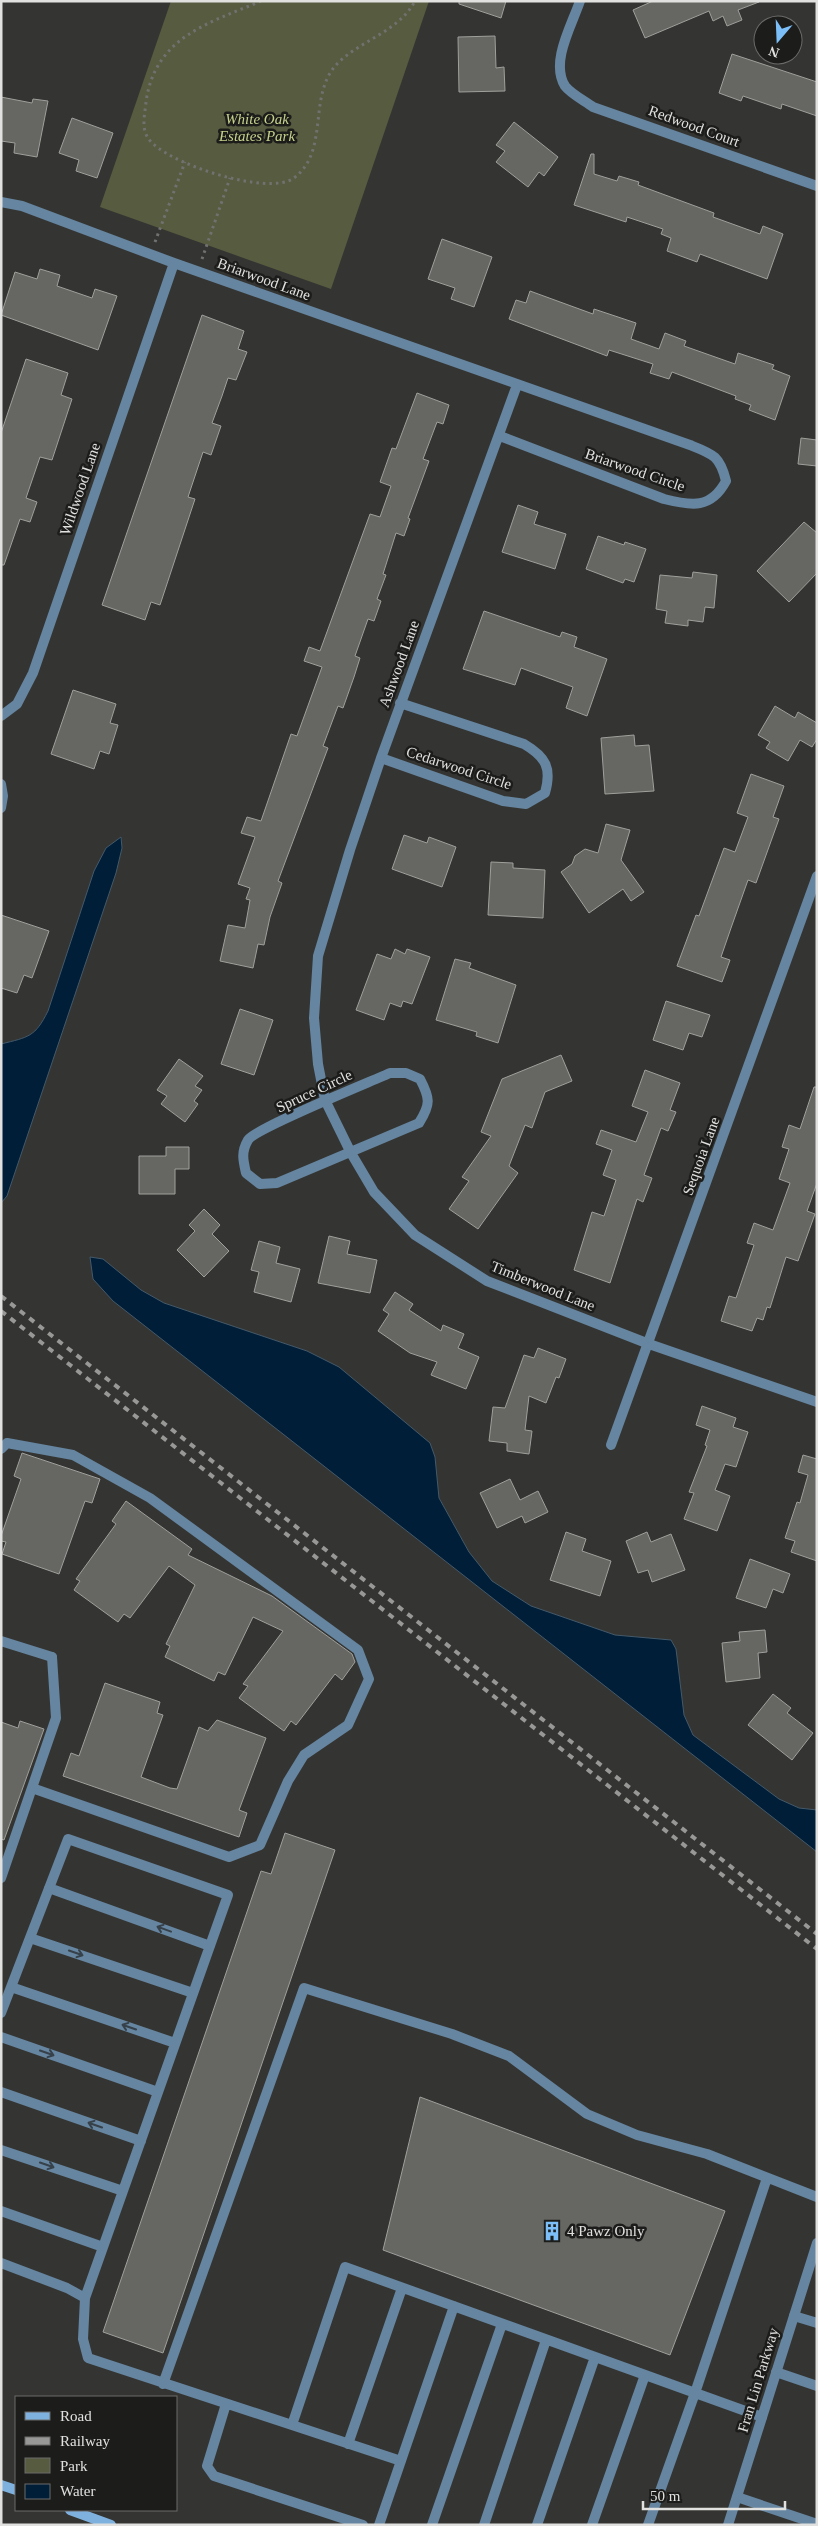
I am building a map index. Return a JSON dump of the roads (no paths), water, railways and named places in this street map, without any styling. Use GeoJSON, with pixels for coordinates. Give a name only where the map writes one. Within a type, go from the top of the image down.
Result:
{"type":"FeatureCollection","features":[{"type":"Feature","properties":{"kind":"main road"},"geometry":{"type":"LineString","coordinates":[[1,2484],[15,2490]]}},
{"type":"Feature","properties":{"kind":"main road"},"geometry":{"type":"LineString","coordinates":[[73,2511],[112,2525]]}},
{"type":"Feature","properties":{"kind":"street","name":"Redwood Court"},"geometry":{"type":"LineString","coordinates":[[580,1],[561,54],[560,73],[566,87],[593,106],[817,186]]}},
{"type":"Feature","properties":{"kind":"street","name":"Briarwood Lane"},"geometry":{"type":"LineString","coordinates":[[1,202],[22,206],[150,255],[517,385]]}},
{"type":"Feature","properties":{"kind":"street","name":"Wildwood Lane"},"geometry":{"type":"LineString","coordinates":[[1,716],[17,704],[33,673],[174,263]]}},
{"type":"Feature","properties":{"kind":"street","name":"Ashwood Lane"},"geometry":{"type":"LineString","coordinates":[[318,956],[350,850],[400,703],[500,436],[517,385]]}},
{"type":"Feature","properties":{"kind":"street","name":"Briarwood Circle"},"geometry":{"type":"LineString","coordinates":[[500,436],[681,504],[702,504],[719,494],[726,481],[722,464],[713,454],[517,385]]}},
{"type":"Feature","properties":{"kind":"street","name":"Cedarwood Circle"},"geometry":{"type":"LineString","coordinates":[[381,758],[503,801],[526,804],[544,793],[549,776],[540,754],[524,744],[400,703]]}},
{"type":"Feature","properties":{"kind":"street"},"geometry":{"type":"LineString","coordinates":[[1,784],[3,796],[1,808]]}},
{"type":"Feature","properties":{"kind":"street","name":"Sequoia Lane"},"geometry":{"type":"LineString","coordinates":[[612,1445],[817,876]]}},
{"type":"Feature","properties":{"kind":"street","name":"Timberwood Lane"},"geometry":{"type":"LineString","coordinates":[[318,956],[314,1018],[318,1064],[325,1100],[351,1153],[374,1192],[415,1235],[487,1282],[649,1344],[817,1402]]}},
{"type":"Feature","properties":{"kind":"street","name":"Spruce Circle"},"geometry":{"type":"LineString","coordinates":[[390,1073],[406,1073],[420,1079],[429,1095],[427,1110],[419,1123],[351,1153],[277,1183],[260,1184],[246,1173],[242,1152],[249,1138],[325,1100],[390,1073]]}},
{"type":"Feature","properties":{"kind":"street"},"geometry":{"type":"LineString","coordinates":[[1,1448],[7,1444],[73,1455],[150,1498],[358,1650],[369,1679],[348,1725],[304,1755],[288,1781],[260,1845],[230,1857],[32,1788]]}},
{"type":"Feature","properties":{"kind":"street"},"geometry":{"type":"LineString","coordinates":[[1,1641],[52,1658],[56,1718],[1,1878]]}},
{"type":"Feature","properties":{"kind":"street"},"geometry":{"type":"LineString","coordinates":[[1,2013],[68,1839],[228,1895],[85,2298],[83,2339],[88,2358],[401,2461]]}},
{"type":"Feature","properties":{"kind":"street"},"geometry":{"type":"LineString","coordinates":[[49,1888],[210,1946]]}},
{"type":"Feature","properties":{"kind":"street"},"geometry":{"type":"LineString","coordinates":[[30,1938],[193,1993]]}},
{"type":"Feature","properties":{"kind":"street"},"geometry":{"type":"LineString","coordinates":[[12,1987],[176,2042]]}},
{"type":"Feature","properties":{"kind":"street"},"geometry":{"type":"LineString","coordinates":[[163,2384],[304,1988],[452,2034],[509,2056],[587,2114],[637,2135],[707,2154],[817,2197]]}},
{"type":"Feature","properties":{"kind":"street"},"geometry":{"type":"LineString","coordinates":[[1,2037],[158,2092]]}},
{"type":"Feature","properties":{"kind":"street"},"geometry":{"type":"LineString","coordinates":[[1,2092],[141,2141]]}},
{"type":"Feature","properties":{"kind":"street"},"geometry":{"type":"LineString","coordinates":[[1,2150],[123,2191]]}},
{"type":"Feature","properties":{"kind":"street"},"geometry":{"type":"LineString","coordinates":[[648,2525],[696,2393],[767,2178]]}},
{"type":"Feature","properties":{"kind":"street"},"geometry":{"type":"LineString","coordinates":[[1,2211],[103,2247]]}},
{"type":"Feature","properties":{"kind":"street","name":"Fran Lin Parkway"},"geometry":{"type":"LineString","coordinates":[[728,2525],[817,2244]]}},
{"type":"Feature","properties":{"kind":"street"},"geometry":{"type":"LineString","coordinates":[[1,2263],[67,2288],[85,2298]]}},
{"type":"Feature","properties":{"kind":"street"},"geometry":{"type":"LineString","coordinates":[[292,2425],[345,2267],[762,2417]]}},
{"type":"Feature","properties":{"kind":"street"},"geometry":{"type":"LineString","coordinates":[[348,2444],[402,2288]]}},
{"type":"Feature","properties":{"kind":"street"},"geometry":{"type":"LineString","coordinates":[[379,2525],[454,2306]]}},
{"type":"Feature","properties":{"kind":"street"},"geometry":{"type":"LineString","coordinates":[[794,2316],[817,2323]]}},
{"type":"Feature","properties":{"kind":"street"},"geometry":{"type":"LineString","coordinates":[[432,2525],[502,2324]]}},
{"type":"Feature","properties":{"kind":"street"},"geometry":{"type":"LineString","coordinates":[[484,2525],[546,2340]]}},
{"type":"Feature","properties":{"kind":"street"},"geometry":{"type":"LineString","coordinates":[[537,2525],[595,2357]]}},
{"type":"Feature","properties":{"kind":"street"},"geometry":{"type":"LineString","coordinates":[[776,2372],[817,2386]]}},
{"type":"Feature","properties":{"kind":"street"},"geometry":{"type":"LineString","coordinates":[[592,2525],[645,2375]]}},
{"type":"Feature","properties":{"kind":"street"},"geometry":{"type":"LineString","coordinates":[[226,2404],[208,2466],[214,2476],[363,2525]]}},
{"type":"Feature","properties":{"kind":"street"},"geometry":{"type":"LineString","coordinates":[[737,2497],[817,2524]]}},
{"type":"Feature","properties":{"kind":"water"},"geometry":{"type":"Polygon","coordinates":[[[121,837],[122,848],[116,873],[7,1196],[1,1203],[1,1044],[30,1035],[43,1020],[48,1011],[94,871],[106,848],[121,837]]]}},
{"type":"Feature","properties":{"kind":"water"},"geometry":{"type":"Polygon","coordinates":[[[90,1257],[103,1259],[141,1290],[164,1303],[307,1351],[339,1367],[430,1443],[435,1457],[439,1498],[469,1552],[492,1581],[531,1606],[615,1635],[671,1640],[676,1649],[684,1715],[693,1735],[779,1799],[799,1808],[817,1810],[817,1852],[113,1301],[93,1279],[90,1257]]]}},
{"type":"Feature","properties":{"kind":"railway"},"geometry":{"type":"LineString","coordinates":[[1,1296],[817,1934]]}},
{"type":"Feature","properties":{"kind":"railway"},"geometry":{"type":"LineString","coordinates":[[1,1311],[817,1949]]}},
{"type":"Feature","properties":{"kind":"place","name":"4 Pawz Only"},"geometry":{"type":"Point","coordinates":[552,2231]}},
{"type":"Feature","properties":{"kind":"park label","name":"White Oak Estates Park"},"geometry":{"type":"Point","coordinates":[257,128]}}]}
